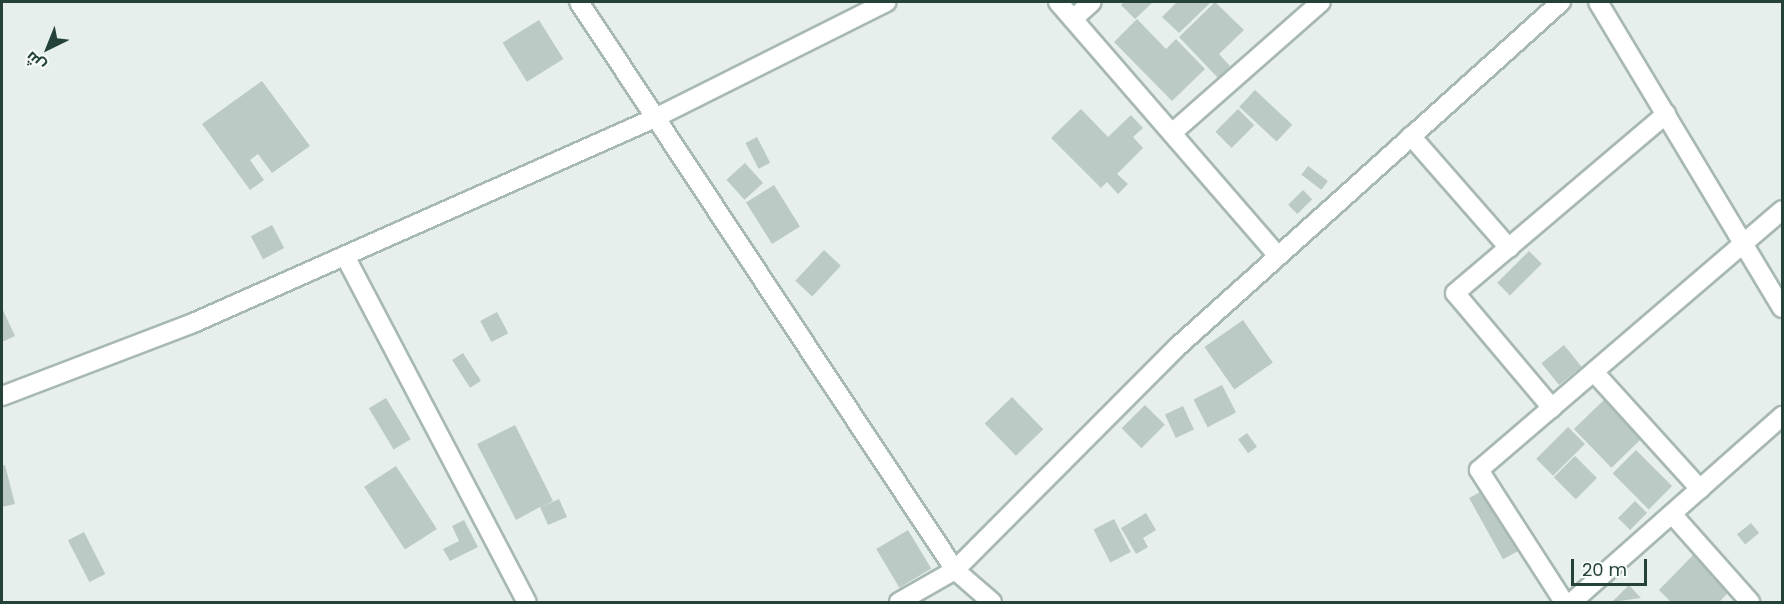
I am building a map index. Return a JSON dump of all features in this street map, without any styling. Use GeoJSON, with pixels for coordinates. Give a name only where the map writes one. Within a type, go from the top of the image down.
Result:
{"type":"FeatureCollection","features":[{"type":"Feature","properties":{"kind":"street"},"geometry":{"type":"LineString","coordinates":[[579,2],[955,570],[992,603]]}},
{"type":"Feature","properties":{"kind":"street"},"geometry":{"type":"LineString","coordinates":[[2,396],[191,324],[655,118],[887,2]]}},
{"type":"Feature","properties":{"kind":"street"},"geometry":{"type":"LineString","coordinates":[[1058,2],[1278,256]]}},
{"type":"Feature","properties":{"kind":"street"},"geometry":{"type":"LineString","coordinates":[[1073,19],[1092,2]]}},
{"type":"Feature","properties":{"kind":"street"},"geometry":{"type":"LineString","coordinates":[[1172,133],[1321,2]]}},
{"type":"Feature","properties":{"kind":"street"},"geometry":{"type":"LineString","coordinates":[[899,603],[955,570],[1176,348],[1561,2]]}},
{"type":"Feature","properties":{"kind":"street"},"geometry":{"type":"LineString","coordinates":[[1598,2],[1782,308]]}},
{"type":"Feature","properties":{"kind":"street"},"geometry":{"type":"LineString","coordinates":[[1552,408],[1455,293],[1666,114]]}},
{"type":"Feature","properties":{"kind":"street"},"geometry":{"type":"LineString","coordinates":[[1411,136],[1509,248]]}},
{"type":"Feature","properties":{"kind":"street"},"geometry":{"type":"LineString","coordinates":[[1564,603],[1479,470],[1782,210]]}},
{"type":"Feature","properties":{"kind":"street"},"geometry":{"type":"LineString","coordinates":[[345,256],[527,603]]}},
{"type":"Feature","properties":{"kind":"street"},"geometry":{"type":"LineString","coordinates":[[1594,372],[1700,489]]}},
{"type":"Feature","properties":{"kind":"street"},"geometry":{"type":"LineString","coordinates":[[1572,603],[1782,416]]}},
{"type":"Feature","properties":{"kind":"street"},"geometry":{"type":"LineString","coordinates":[[1672,514],[1750,603]]}},
{"type":"Feature","properties":{"kind":"building"},"geometry":{"type":"Polygon","coordinates":[[[1124,2],[1153,2],[1135,19],[1121,5],[1124,2]]]}},
{"type":"Feature","properties":{"kind":"building"},"geometry":{"type":"Polygon","coordinates":[[[1177,2],[1211,2],[1179,33],[1162,17],[1177,2]]]}},
{"type":"Feature","properties":{"kind":"building"},"geometry":{"type":"Polygon","coordinates":[[[1215,2],[1244,30],[1219,54],[1230,66],[1218,78],[1179,37],[1215,2]]]}},
{"type":"Feature","properties":{"kind":"building"},"geometry":{"type":"Polygon","coordinates":[[[1137,19],[1166,49],[1176,39],[1205,69],[1172,101],[1114,42],[1137,19]]]}},
{"type":"Feature","properties":{"kind":"building"},"geometry":{"type":"Polygon","coordinates":[[[539,20],[563,59],[527,82],[503,43],[539,20]]]}},
{"type":"Feature","properties":{"kind":"building"},"geometry":{"type":"Polygon","coordinates":[[[262,81],[310,146],[272,173],[258,154],[250,160],[264,180],[250,190],[202,124],[262,81]]]}},
{"type":"Feature","properties":{"kind":"building"},"geometry":{"type":"Polygon","coordinates":[[[1255,90],[1292,125],[1277,142],[1239,107],[1255,90]]]}},
{"type":"Feature","properties":{"kind":"building"},"geometry":{"type":"Polygon","coordinates":[[[1081,109],[1108,137],[1131,115],[1143,128],[1133,137],[1143,148],[1117,174],[1128,184],[1118,194],[1107,182],[1101,188],[1051,138],[1081,109]]]}},
{"type":"Feature","properties":{"kind":"building"},"geometry":{"type":"Polygon","coordinates":[[[1238,109],[1254,125],[1232,148],[1215,132],[1238,109]]]}},
{"type":"Feature","properties":{"kind":"building"},"geometry":{"type":"Polygon","coordinates":[[[757,137],[770,163],[759,169],[745,143],[757,137]]]}},
{"type":"Feature","properties":{"kind":"building"},"geometry":{"type":"Polygon","coordinates":[[[745,163],[763,183],[744,200],[726,180],[745,163]]]}},
{"type":"Feature","properties":{"kind":"building"},"geometry":{"type":"Polygon","coordinates":[[[1308,166],[1328,181],[1321,190],[1301,175],[1308,166]]]}},
{"type":"Feature","properties":{"kind":"building"},"geometry":{"type":"Polygon","coordinates":[[[774,185],[800,227],[772,244],[746,202],[774,185]]]}},
{"type":"Feature","properties":{"kind":"building"},"geometry":{"type":"Polygon","coordinates":[[[1303,190],[1312,199],[1297,214],[1288,205],[1303,190]]]}},
{"type":"Feature","properties":{"kind":"building"},"geometry":{"type":"Polygon","coordinates":[[[272,225],[284,248],[263,259],[251,236],[272,225]]]}},
{"type":"Feature","properties":{"kind":"building"},"geometry":{"type":"Polygon","coordinates":[[[824,250],[841,266],[812,296],[795,281],[824,250]]]}},
{"type":"Feature","properties":{"kind":"building"},"geometry":{"type":"Polygon","coordinates":[[[1529,251],[1542,264],[1510,296],[1497,283],[1529,251]]]}},
{"type":"Feature","properties":{"kind":"building"},"geometry":{"type":"Polygon","coordinates":[[[2,308],[15,336],[2,342],[2,308]]]}},
{"type":"Feature","properties":{"kind":"building"},"geometry":{"type":"Polygon","coordinates":[[[497,312],[508,333],[491,342],[480,321],[497,312]]]}},
{"type":"Feature","properties":{"kind":"building"},"geometry":{"type":"Polygon","coordinates":[[[1243,320],[1273,363],[1234,390],[1204,347],[1243,320]]]}},
{"type":"Feature","properties":{"kind":"building"},"geometry":{"type":"Polygon","coordinates":[[[1564,345],[1582,367],[1559,385],[1541,363],[1564,345]]]}},
{"type":"Feature","properties":{"kind":"building"},"geometry":{"type":"Polygon","coordinates":[[[463,353],[481,381],[470,388],[452,360],[463,353]]]}},
{"type":"Feature","properties":{"kind":"building"},"geometry":{"type":"Polygon","coordinates":[[[1222,385],[1236,413],[1208,427],[1193,400],[1222,385]]]}},
{"type":"Feature","properties":{"kind":"building"},"geometry":{"type":"Polygon","coordinates":[[[1012,397],[1043,429],[1016,456],[985,423],[1012,397]]]}},
{"type":"Feature","properties":{"kind":"building"},"geometry":{"type":"Polygon","coordinates":[[[1607,397],[1645,436],[1611,468],[1574,429],[1607,397]]]}},
{"type":"Feature","properties":{"kind":"building"},"geometry":{"type":"Polygon","coordinates":[[[386,398],[411,439],[394,449],[369,408],[386,398]]]}},
{"type":"Feature","properties":{"kind":"building"},"geometry":{"type":"Polygon","coordinates":[[[1145,405],[1165,425],[1141,448],[1122,428],[1145,405]]]}},
{"type":"Feature","properties":{"kind":"building"},"geometry":{"type":"Polygon","coordinates":[[[1183,406],[1194,430],[1176,438],[1165,414],[1183,406]]]}},
{"type":"Feature","properties":{"kind":"building"},"geometry":{"type":"Polygon","coordinates":[[[515,425],[553,501],[542,507],[559,499],[567,517],[548,525],[540,507],[516,520],[477,444],[515,425]]]}},
{"type":"Feature","properties":{"kind":"building"},"geometry":{"type":"Polygon","coordinates":[[[1568,427],[1585,444],[1553,476],[1536,459],[1568,427]]]}},
{"type":"Feature","properties":{"kind":"building"},"geometry":{"type":"Polygon","coordinates":[[[1247,433],[1257,447],[1248,453],[1238,439],[1247,433]]]}},
{"type":"Feature","properties":{"kind":"building"},"geometry":{"type":"Polygon","coordinates":[[[1636,450],[1672,486],[1649,509],[1613,473],[1636,450]]]}},
{"type":"Feature","properties":{"kind":"building"},"geometry":{"type":"Polygon","coordinates":[[[1575,456],[1597,478],[1576,499],[1554,477],[1575,456]]]}},
{"type":"Feature","properties":{"kind":"building"},"geometry":{"type":"Polygon","coordinates":[[[5,465],[15,504],[2,507],[2,466],[5,465]]]}},
{"type":"Feature","properties":{"kind":"building"},"geometry":{"type":"Polygon","coordinates":[[[396,466],[437,529],[405,550],[364,487],[396,466]]]}},
{"type":"Feature","properties":{"kind":"building"},"geometry":{"type":"Polygon","coordinates":[[[1491,486],[1525,547],[1503,559],[1469,498],[1491,486]]]}},
{"type":"Feature","properties":{"kind":"building"},"geometry":{"type":"Polygon","coordinates":[[[1635,501],[1647,513],[1630,530],[1618,518],[1635,501]]]}},
{"type":"Feature","properties":{"kind":"building"},"geometry":{"type":"Polygon","coordinates":[[[1146,513],[1156,530],[1143,538],[1148,547],[1136,554],[1121,528],[1146,513]]]}},
{"type":"Feature","properties":{"kind":"building"},"geometry":{"type":"Polygon","coordinates":[[[1114,519],[1131,552],[1110,562],[1094,529],[1114,519]]]}},
{"type":"Feature","properties":{"kind":"building"},"geometry":{"type":"Polygon","coordinates":[[[464,520],[478,547],[450,561],[443,549],[459,541],[452,526],[464,520]]]}},
{"type":"Feature","properties":{"kind":"building"},"geometry":{"type":"Polygon","coordinates":[[[1751,523],[1759,533],[1745,544],[1737,534],[1751,523]]]}},
{"type":"Feature","properties":{"kind":"building"},"geometry":{"type":"Polygon","coordinates":[[[908,530],[931,569],[899,588],[876,549],[908,530]]]}},
{"type":"Feature","properties":{"kind":"building"},"geometry":{"type":"Polygon","coordinates":[[[84,532],[105,574],[89,582],[68,540],[84,532]]]}},
{"type":"Feature","properties":{"kind":"building"},"geometry":{"type":"Polygon","coordinates":[[[1698,550],[1735,586],[1719,602],[1671,602],[1659,590],[1698,550]]]}},
{"type":"Feature","properties":{"kind":"building"},"geometry":{"type":"Polygon","coordinates":[[[1629,585],[1641,598],[1612,602],[1629,585]]]}}]}
